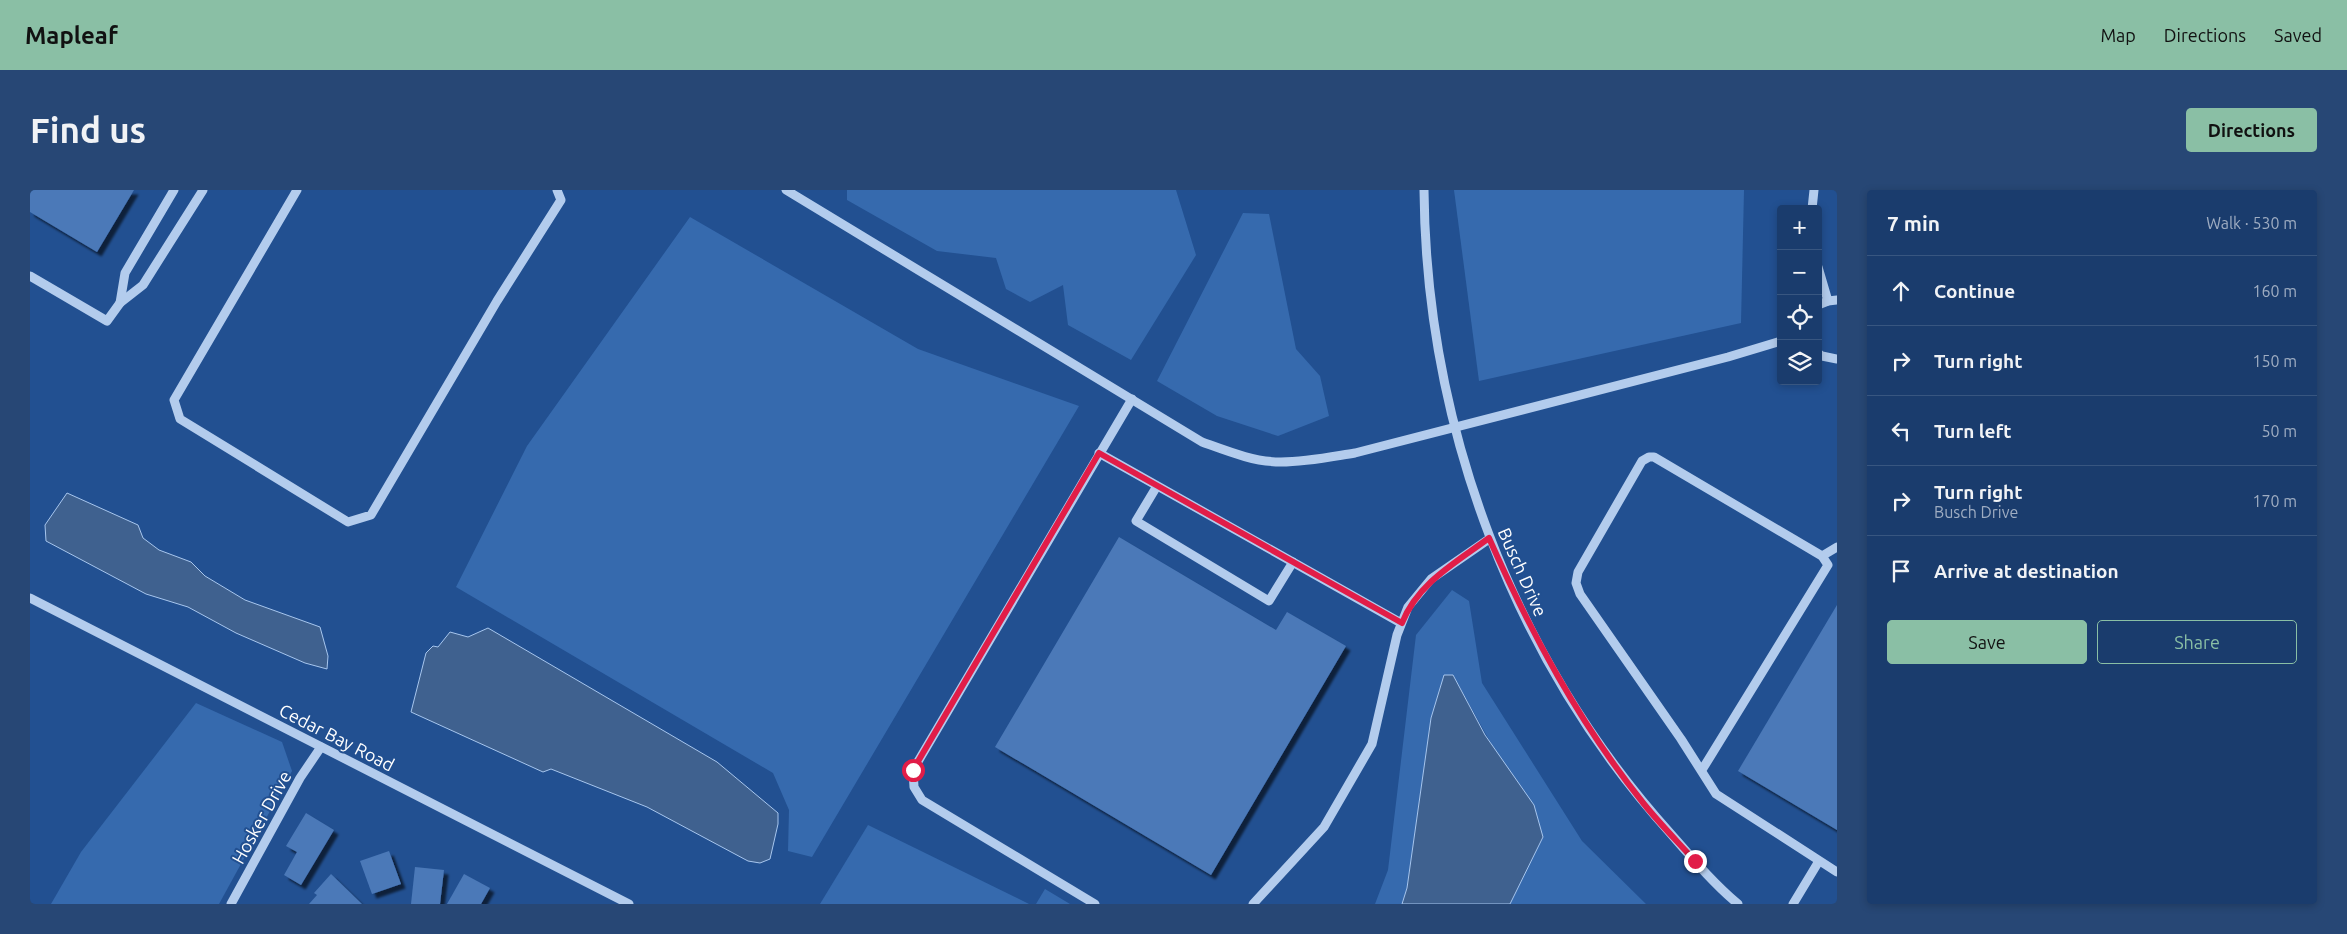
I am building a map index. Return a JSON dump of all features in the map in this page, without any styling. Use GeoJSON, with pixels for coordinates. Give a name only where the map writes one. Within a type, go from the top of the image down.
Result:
{"type":"FeatureCollection","features":[{"type":"Feature","properties":{"kind":"street"},"geometry":{"type":"LineString","coordinates":[[120,303],[125,272],[174,190]]}},
{"type":"Feature","properties":{"kind":"street"},"geometry":{"type":"LineString","coordinates":[[30,276],[107,321],[120,303],[143,285],[203,190]]}},
{"type":"Feature","properties":{"kind":"street"},"geometry":{"type":"LineString","coordinates":[[297,190],[174,400],[180,419],[348,522],[371,515],[498,301],[561,200],[557,190]]}},
{"type":"Feature","properties":{"kind":"street"},"geometry":{"type":"LineString","coordinates":[[786,190],[1202,442],[1238,455],[1279,462],[1313,460],[1355,453],[1728,357],[1777,342]]}},
{"type":"Feature","properties":{"kind":"street","name":"Busch Drive"},"geometry":{"type":"LineString","coordinates":[[1424,190],[1430,297],[1440,365],[1454,427],[1489,538],[1528,622],[1580,716],[1645,805],[1738,904]]}},
{"type":"Feature","properties":{"kind":"street"},"geometry":{"type":"LineString","coordinates":[[1812,205],[1814,190]]}},
{"type":"Feature","properties":{"kind":"street"},"geometry":{"type":"LineString","coordinates":[[1822,277],[1833,300]]}},
{"type":"Feature","properties":{"kind":"street"},"geometry":{"type":"LineString","coordinates":[[1822,356],[1837,359]]}},
{"type":"Feature","properties":{"kind":"street"},"geometry":{"type":"LineString","coordinates":[[1094,904],[922,800],[914,787],[913,770],[1132,400]]}},
{"type":"Feature","properties":{"kind":"street"},"geometry":{"type":"LineString","coordinates":[[1099,453],[1402,623]]}},
{"type":"Feature","properties":{"kind":"street"},"geometry":{"type":"LineString","coordinates":[[1702,770],[1825,572],[1828,564],[1822,556],[1654,458],[1648,457],[1642,461],[1578,572],[1576,583],[1580,594],[1702,770],[1716,794],[1837,872]]}},
{"type":"Feature","properties":{"kind":"street"},"geometry":{"type":"LineString","coordinates":[[1157,486],[1136,522],[1269,601],[1293,562]]}},
{"type":"Feature","properties":{"kind":"street"},"geometry":{"type":"LineString","coordinates":[[1253,904],[1324,828],[1372,744],[1392,654],[1408,607],[1431,579],[1489,538]]}},
{"type":"Feature","properties":{"kind":"street"},"geometry":{"type":"LineString","coordinates":[[1822,556],[1837,547]]}},
{"type":"Feature","properties":{"kind":"street","name":"Cedar Bay Road"},"geometry":{"type":"LineString","coordinates":[[30,598],[629,904]]}},
{"type":"Feature","properties":{"kind":"street","name":"Hosker Drive"},"geometry":{"type":"LineString","coordinates":[[232,904],[300,778],[321,747]]}},
{"type":"Feature","properties":{"kind":"street"},"geometry":{"type":"LineString","coordinates":[[1793,904],[1820,861]]}},
{"type":"Feature","properties":{"kind":"shaded area"},"geometry":{"type":"Polygon","coordinates":[[[847,190],[1176,190],[1196,255],[1131,360],[1068,325],[1063,285],[1030,302],[1006,289],[996,258],[937,251],[847,200],[847,190]]]}},
{"type":"Feature","properties":{"kind":"shaded area"},"geometry":{"type":"Polygon","coordinates":[[[1454,190],[1744,190],[1741,323],[1479,381],[1454,190]]]}},
{"type":"Feature","properties":{"kind":"shaded area"},"geometry":{"type":"Polygon","coordinates":[[[1243,213],[1269,214],[1296,349],[1320,376],[1329,416],[1278,436],[1217,416],[1157,381],[1243,213]]]}},
{"type":"Feature","properties":{"kind":"shaded area"},"geometry":{"type":"Polygon","coordinates":[[[690,217],[918,349],[1079,406],[812,857],[788,851],[789,810],[773,773],[456,587],[527,446],[690,217]]]}},
{"type":"Feature","properties":{"kind":"shaded area"},"geometry":{"type":"Polygon","coordinates":[[[67,493],[138,525],[143,538],[159,550],[191,562],[205,576],[245,600],[320,627],[328,656],[327,669],[305,663],[236,633],[188,607],[146,594],[46,541],[45,525],[67,493]]]}},
{"type":"Feature","properties":{"kind":"shaded area"},"geometry":{"type":"Polygon","coordinates":[[[1452,590],[1469,601],[1482,683],[1582,841],[1646,904],[1510,904],[1543,837],[1453,675],[1431,718],[1407,888],[1402,904],[1375,904],[1388,870],[1416,635],[1452,590]]]}},
{"type":"Feature","properties":{"kind":"shaded area"},"geometry":{"type":"Polygon","coordinates":[[[488,628],[717,762],[778,813],[778,824],[770,859],[760,863],[748,861],[647,807],[551,769],[543,772],[411,712],[426,653],[433,646],[438,647],[450,632],[468,637],[488,628]]]}},
{"type":"Feature","properties":{"kind":"shaded area"},"geometry":{"type":"Polygon","coordinates":[[[1444,675],[1453,675],[1485,735],[1534,805],[1543,837],[1510,904],[1402,904],[1407,888],[1431,718],[1444,675]]]}},
{"type":"Feature","properties":{"kind":"shaded area"},"geometry":{"type":"Polygon","coordinates":[[[196,703],[282,742],[292,771],[219,904],[51,904],[81,852],[196,703]]]}},
{"type":"Feature","properties":{"kind":"shaded area"},"geometry":{"type":"Polygon","coordinates":[[[868,825],[1029,904],[820,904],[868,825]]]}},
{"type":"Feature","properties":{"kind":"shaded area"},"geometry":{"type":"Polygon","coordinates":[[[1045,889],[1070,904],[1036,904],[1045,889]]]}},
{"type":"Feature","properties":{"kind":"building"},"geometry":{"type":"Polygon","coordinates":[[[30,190],[134,190],[97,252],[30,212],[30,190]]]}},
{"type":"Feature","properties":{"kind":"building"},"geometry":{"type":"Polygon","coordinates":[[[1119,537],[1276,630],[1287,612],[1346,646],[1211,875],[995,747],[1119,537]]]}},
{"type":"Feature","properties":{"kind":"building"},"geometry":{"type":"Polygon","coordinates":[[[1837,605],[1837,830],[1738,771],[1837,605]]]}},
{"type":"Feature","properties":{"kind":"building"},"geometry":{"type":"Polygon","coordinates":[[[306,813],[334,830],[301,885],[284,875],[297,852],[286,846],[306,813]]]}},
{"type":"Feature","properties":{"kind":"building"},"geometry":{"type":"Polygon","coordinates":[[[389,851],[401,884],[372,894],[360,861],[389,851]]]}},
{"type":"Feature","properties":{"kind":"building"},"geometry":{"type":"Polygon","coordinates":[[[415,867],[444,870],[440,904],[411,904],[415,867]]]}},
{"type":"Feature","properties":{"kind":"building"},"geometry":{"type":"Polygon","coordinates":[[[331,874],[362,904],[309,904],[317,895],[314,893],[331,874]]]}},
{"type":"Feature","properties":{"kind":"building"},"geometry":{"type":"Polygon","coordinates":[[[464,874],[490,888],[481,904],[447,904],[464,874]]]}},
{"type":"Feature","properties":{"kind":"route"},"geometry":{"type":"LineString","coordinates":[[913,770],[1099,453],[1402,623],[1408,607],[1431,579],[1489,538],[1528,622],[1580,716],[1645,805],[1695,861]]}}]}
